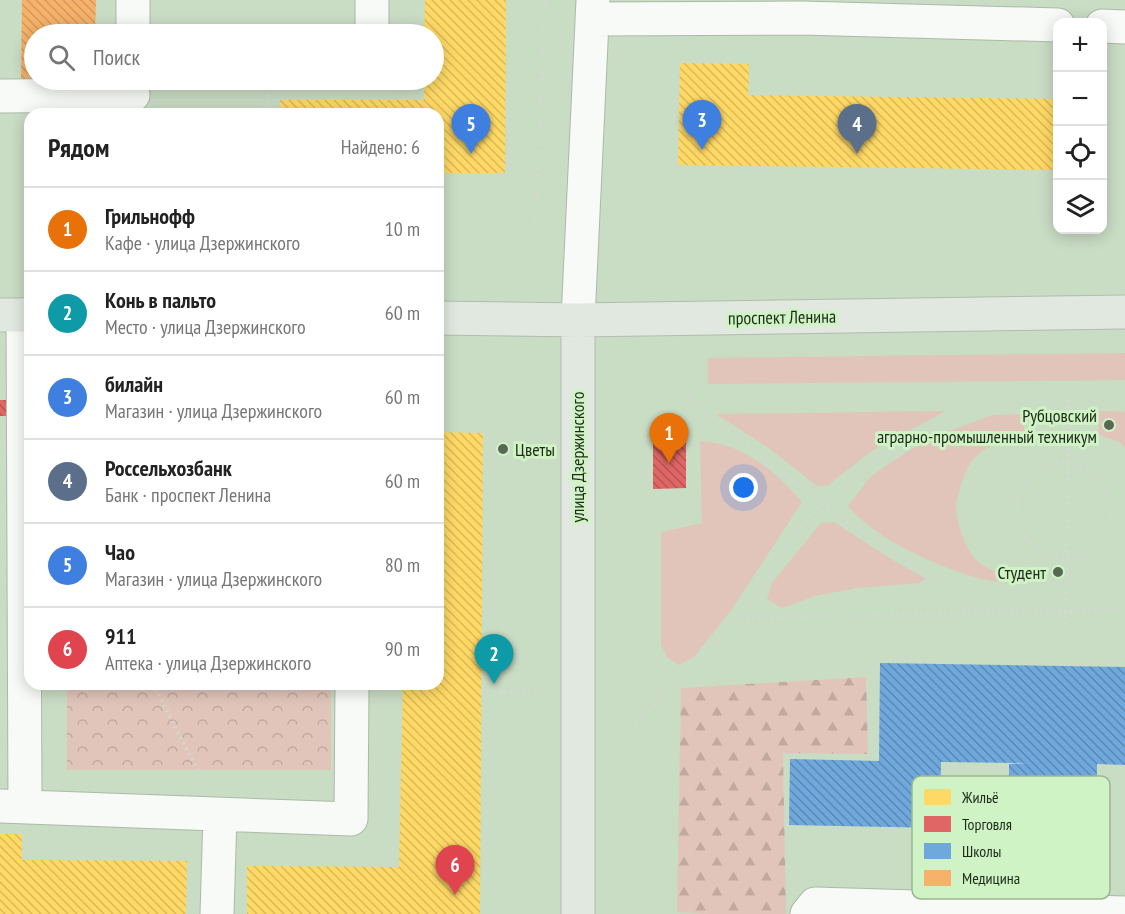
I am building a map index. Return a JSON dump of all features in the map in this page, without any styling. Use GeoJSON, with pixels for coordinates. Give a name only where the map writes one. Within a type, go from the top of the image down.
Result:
{"type":"FeatureCollection","features":[{"type":"Feature","properties":{"kind":"main road","name":"проспект Ленина"},"geometry":{"type":"LineString","coordinates":[[444,318],[578,320],[1125,312]]}},
{"type":"Feature","properties":{"kind":"main road","name":"улица Дзержинского"},"geometry":{"type":"LineString","coordinates":[[578,320],[578,914]]}},
{"type":"Feature","properties":{"kind":"street"},"geometry":{"type":"LineString","coordinates":[[133,0],[133,24]]}},
{"type":"Feature","properties":{"kind":"street"},"geometry":{"type":"LineString","coordinates":[[372,0],[372,24]]}},
{"type":"Feature","properties":{"kind":"street"},"geometry":{"type":"LineString","coordinates":[[592,9],[802,9],[1053,25]]}},
{"type":"Feature","properties":{"kind":"street","name":"улица Дзержинского"},"geometry":{"type":"LineString","coordinates":[[578,320],[592,9]]}},
{"type":"Feature","properties":{"kind":"street"},"geometry":{"type":"LineString","coordinates":[[1107,26],[1125,27]]}},
{"type":"Feature","properties":{"kind":"street"},"geometry":{"type":"LineString","coordinates":[[0,96],[133,96]]}},
{"type":"Feature","properties":{"kind":"street"},"geometry":{"type":"LineString","coordinates":[[18,315],[18,551],[13,806],[351,819],[352,690]]}},
{"type":"Feature","properties":{"kind":"street"},"geometry":{"type":"LineString","coordinates":[[217,914],[220,815]]}},
{"type":"Feature","properties":{"kind":"street"},"geometry":{"type":"LineString","coordinates":[[807,914],[815,904],[1125,913]]}},
{"type":"Feature","properties":{"kind":"path"},"geometry":{"type":"LineString","coordinates":[[536,236],[545,0]]}},
{"type":"Feature","properties":{"kind":"path"},"geometry":{"type":"LineString","coordinates":[[268,90],[268,108]]}},
{"type":"Feature","properties":{"kind":"path"},"geometry":{"type":"LineString","coordinates":[[688,394],[705,411],[822,504],[982,613]]}},
{"type":"Feature","properties":{"kind":"path"},"geometry":{"type":"LineString","coordinates":[[1065,642],[1069,396]]}},
{"type":"Feature","properties":{"kind":"path"},"geometry":{"type":"LineString","coordinates":[[636,723],[740,618],[804,523],[822,504],[880,458],[986,398]]}},
{"type":"Feature","properties":{"kind":"path"},"geometry":{"type":"LineString","coordinates":[[1069,462],[1088,469],[1100,479],[1108,493],[1112,508],[1110,525],[1102,539],[1090,550],[1067,559],[1043,553],[1030,543],[1022,531],[1017,516],[1018,501],[1023,487],[1032,475],[1045,467],[1069,462]]}},
{"type":"Feature","properties":{"kind":"path"},"geometry":{"type":"LineString","coordinates":[[740,618],[1125,608]]}},
{"type":"Feature","properties":{"kind":"path"},"geometry":{"type":"LineString","coordinates":[[156,690],[220,815]]}},
{"type":"Feature","properties":{"kind":"path"},"geometry":{"type":"LineString","coordinates":[[481,691],[538,693]]}},
{"type":"Feature","properties":{"kind":"green space"},"geometry":{"type":"Polygon","coordinates":[[[1125,353],[1125,380],[708,384],[708,358],[1125,353]]]}},
{"type":"Feature","properties":{"kind":"green space"},"geometry":{"type":"Polygon","coordinates":[[[946,411],[873,450],[828,485],[817,486],[770,449],[716,414],[946,411]]]}},
{"type":"Feature","properties":{"kind":"green space"},"geometry":{"type":"Polygon","coordinates":[[[1099,411],[1125,412],[1125,448],[1121,443],[1098,434],[1099,411]]]}},
{"type":"Feature","properties":{"kind":"green space"},"geometry":{"type":"Polygon","coordinates":[[[1024,414],[1024,433],[992,445],[972,461],[962,482],[956,509],[964,538],[975,559],[994,571],[1019,576],[1019,583],[982,579],[929,560],[875,530],[848,506],[871,476],[908,451],[947,432],[992,415],[1024,414]]]}},
{"type":"Feature","properties":{"kind":"green space"},"geometry":{"type":"Polygon","coordinates":[[[700,441],[731,447],[744,453],[769,469],[802,502],[732,609],[694,657],[679,665],[668,658],[661,645],[661,532],[702,523],[700,441]]]}},
{"type":"Feature","properties":{"kind":"green space"},"geometry":{"type":"Polygon","coordinates":[[[834,522],[925,578],[920,583],[857,588],[815,596],[782,608],[767,599],[772,583],[821,523],[834,522]]]}},
{"type":"Feature","properties":{"kind":"green space"},"geometry":{"type":"Polygon","coordinates":[[[866,677],[868,754],[783,753],[786,914],[677,912],[681,688],[866,677]]]}},
{"type":"Feature","properties":{"kind":"green space"},"geometry":{"type":"Polygon","coordinates":[[[67,690],[331,690],[331,770],[67,770],[67,690]]]}},
{"type":"Feature","properties":{"kind":"building: Жильё"},"geometry":{"type":"Polygon","coordinates":[[[425,0],[506,0],[505,173],[444,173],[444,108],[280,108],[280,100],[424,100],[424,90],[444,90],[444,24],[424,24],[425,0]]]}},
{"type":"Feature","properties":{"kind":"building: Жильё"},"geometry":{"type":"Polygon","coordinates":[[[680,63],[749,64],[748,95],[1053,99],[1053,170],[678,165],[680,63]]]}},
{"type":"Feature","properties":{"kind":"building: Жильё"},"geometry":{"type":"Polygon","coordinates":[[[444,432],[483,433],[480,914],[247,914],[247,866],[399,867],[403,690],[444,690],[444,432]]]}},
{"type":"Feature","properties":{"kind":"building: Жильё"},"geometry":{"type":"Polygon","coordinates":[[[0,834],[22,834],[22,860],[187,861],[186,914],[0,914],[0,834]]]}},
{"type":"Feature","properties":{"kind":"building: Торговля"},"geometry":{"type":"Polygon","coordinates":[[[0,400],[7,400],[7,416],[0,416],[0,400]]]}},
{"type":"Feature","properties":{"kind":"building: Торговля"},"geometry":{"type":"Polygon","coordinates":[[[653,437],[686,437],[686,488],[653,489],[653,437]]]}},
{"type":"Feature","properties":{"kind":"building: Школы"},"geometry":{"type":"Polygon","coordinates":[[[880,663],[1125,667],[1125,765],[1097,764],[1097,776],[1009,776],[1009,764],[1028,763],[941,762],[941,776],[912,776],[912,827],[789,825],[790,759],[879,761],[880,663]]]}},
{"type":"Feature","properties":{"kind":"building: Медицина"},"geometry":{"type":"Polygon","coordinates":[[[22,0],[96,0],[95,24],[24,24],[24,79],[21,79],[22,0]]]}},
{"type":"Feature","properties":{"kind":"place","name":"билайн"},"geometry":{"type":"Point","coordinates":[702,150]}},
{"type":"Feature","properties":{"kind":"place","name":"Чао"},"geometry":{"type":"Point","coordinates":[471,154]}},
{"type":"Feature","properties":{"kind":"place","name":"Россельхозбанк"},"geometry":{"type":"Point","coordinates":[857,154]}},
{"type":"Feature","properties":{"kind":"place","name":"Рубцовский аграрно-промышленный техникум"},"geometry":{"type":"Point","coordinates":[1109,425]}},
{"type":"Feature","properties":{"kind":"place","name":"Цветы"},"geometry":{"type":"Point","coordinates":[503,449]}},
{"type":"Feature","properties":{"kind":"place","name":"Грильнофф"},"geometry":{"type":"Point","coordinates":[669,463]}},
{"type":"Feature","properties":{"kind":"place","name":"Студент"},"geometry":{"type":"Point","coordinates":[1058,572]}},
{"type":"Feature","properties":{"kind":"place","name":"Конь в пальто"},"geometry":{"type":"Point","coordinates":[494,684]}},
{"type":"Feature","properties":{"kind":"place","name":"911"},"geometry":{"type":"Point","coordinates":[455,895]}}]}
